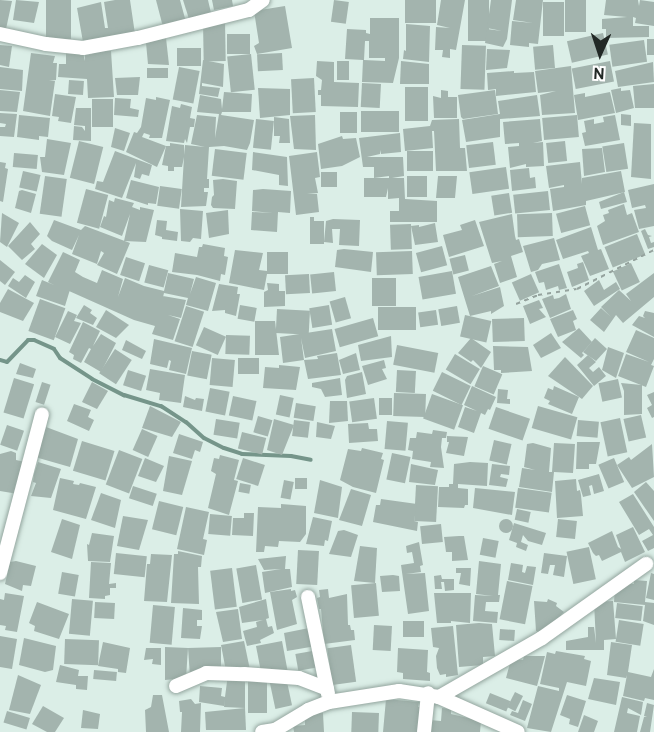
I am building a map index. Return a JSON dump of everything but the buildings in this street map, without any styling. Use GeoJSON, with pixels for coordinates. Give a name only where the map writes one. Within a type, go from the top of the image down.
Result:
{"type":"FeatureCollection","features":[{"type":"Feature","properties":{"kind":"street"},"geometry":{"type":"LineString","coordinates":[[0,34],[46,45],[83,48],[138,38],[249,10],[263,0]]}},
{"type":"Feature","properties":{"kind":"street"},"geometry":{"type":"LineString","coordinates":[[0,573],[42,414]]}},
{"type":"Feature","properties":{"kind":"street"},"geometry":{"type":"LineString","coordinates":[[424,732],[434,695],[542,638],[646,564]]}},
{"type":"Feature","properties":{"kind":"street"},"geometry":{"type":"LineString","coordinates":[[308,597],[328,695]]}},
{"type":"Feature","properties":{"kind":"street"},"geometry":{"type":"LineString","coordinates":[[176,686],[206,673],[244,674],[298,678],[328,695],[399,691],[434,695],[518,732]]}},
{"type":"Feature","properties":{"kind":"street"},"geometry":{"type":"LineString","coordinates":[[262,732],[275,730],[328,695]]}},
{"type":"Feature","properties":{"kind":"path"},"geometry":{"type":"LineString","coordinates":[[516,304],[538,295],[577,289],[654,250]]}},
{"type":"Feature","properties":{"kind":"waterway"},"geometry":{"type":"LineString","coordinates":[[0,360],[7,362],[28,340],[34,340],[54,349],[60,358],[92,379],[124,395],[161,406],[186,422],[204,438],[224,448],[242,454],[291,456],[311,460]]}}]}
